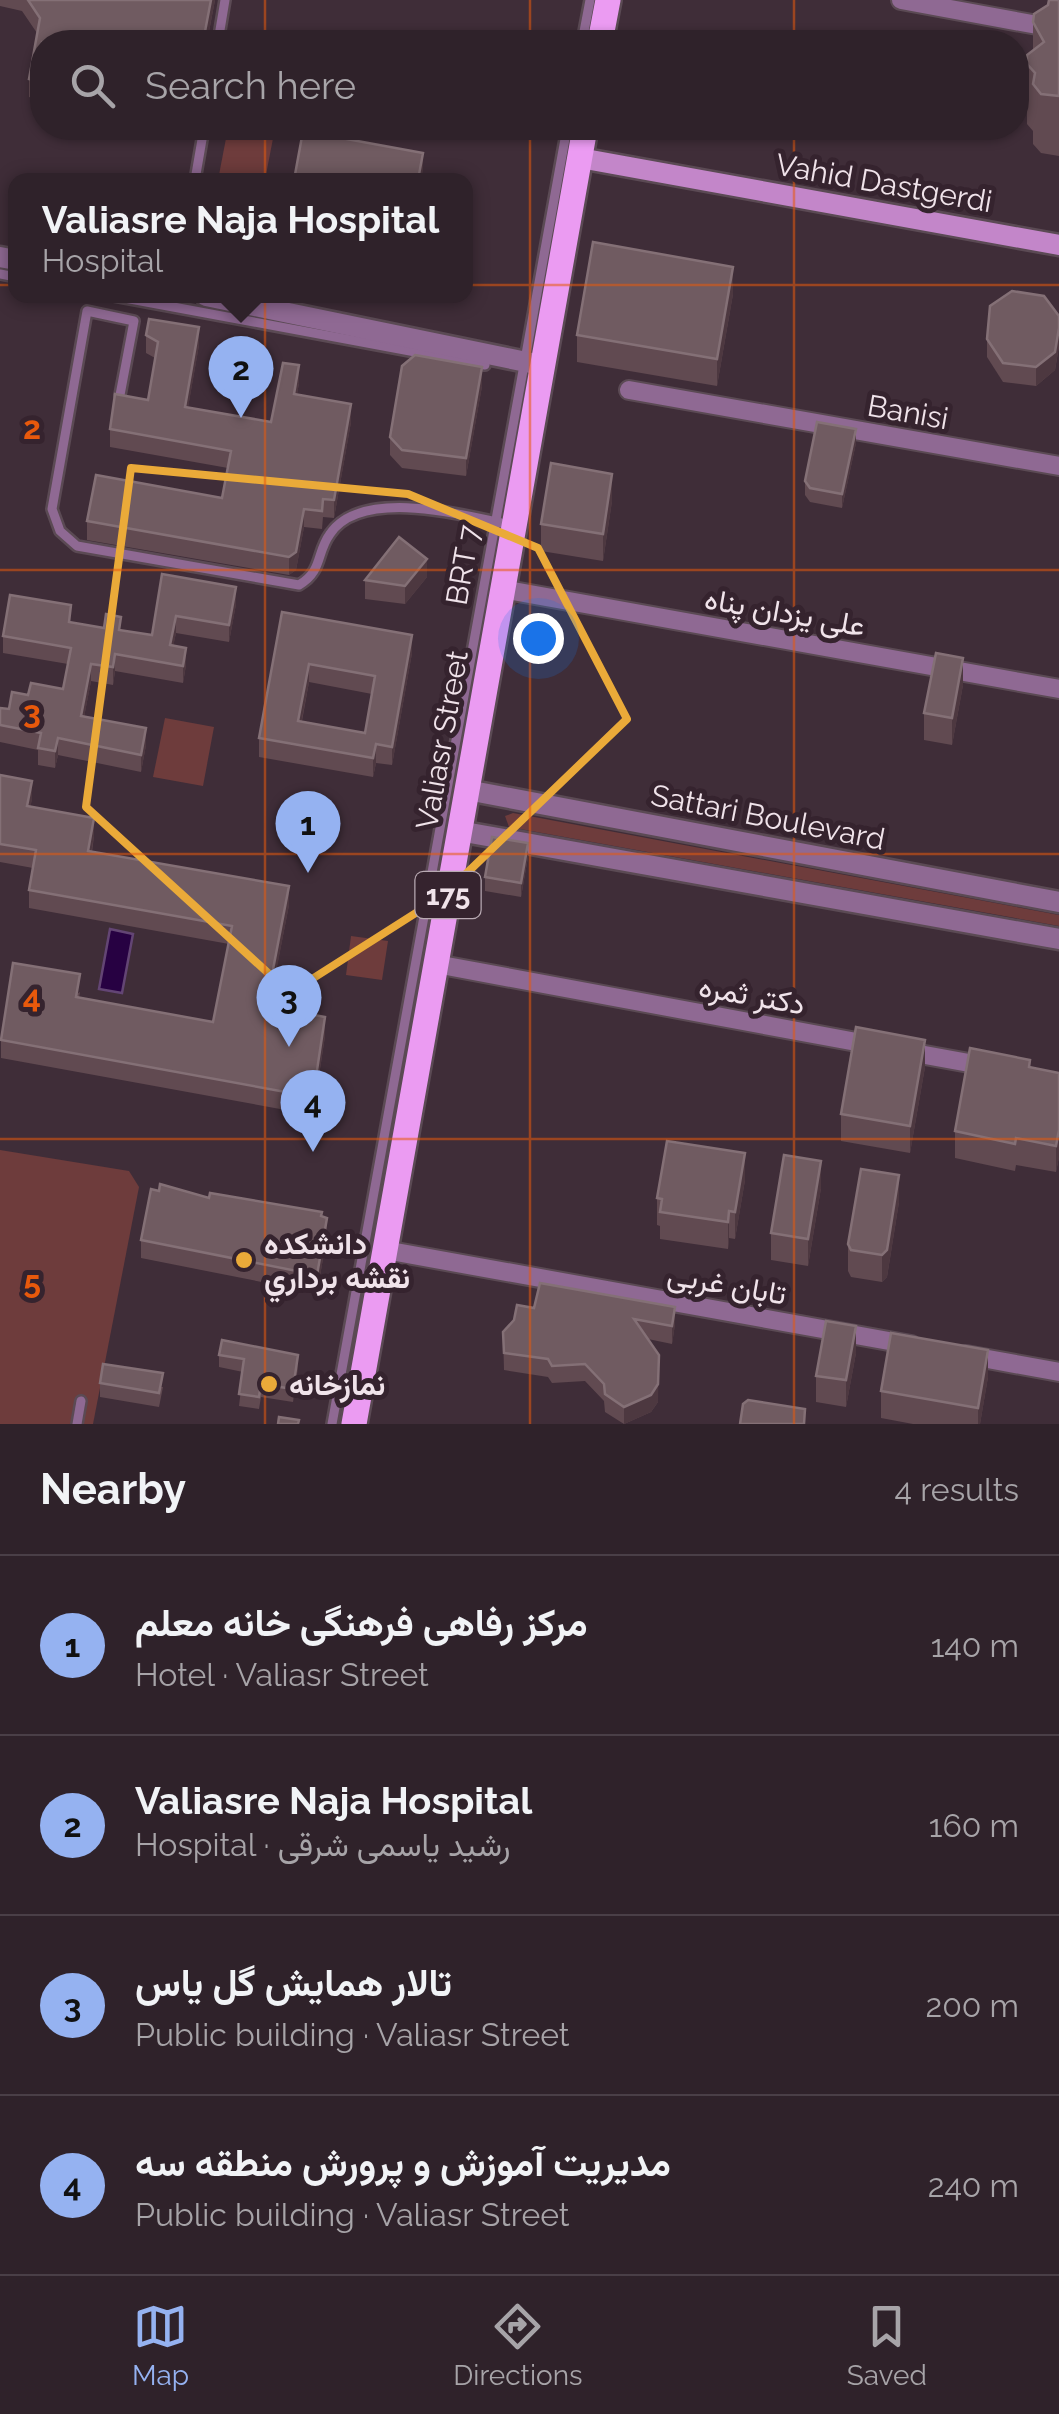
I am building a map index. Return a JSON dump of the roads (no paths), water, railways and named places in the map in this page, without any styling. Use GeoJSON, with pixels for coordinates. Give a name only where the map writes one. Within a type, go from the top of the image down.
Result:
{"type":"FeatureCollection","features":[{"type":"Feature","properties":{"kind":"main road"},"geometry":{"type":"LineString","coordinates":[[602,30],[608,0]]}},
{"type":"Feature","properties":{"kind":"main road","name":"Valiasr Street"},"geometry":{"type":"LineString","coordinates":[[354,1424],[502,590],[505,524],[533,363],[583,140]]}},
{"type":"Feature","properties":{"kind":"main road","name":"Vahid Dastgerdi"},"geometry":{"type":"LineString","coordinates":[[580,158],[1059,245]]}},
{"type":"Feature","properties":{"kind":"street"},"geometry":{"type":"LineString","coordinates":[[901,0],[1059,29]]}},
{"type":"Feature","properties":{"kind":"street"},"geometry":{"type":"LineString","coordinates":[[240,303],[533,363]]}},
{"type":"Feature","properties":{"kind":"street","name":"Banisi"},"geometry":{"type":"LineString","coordinates":[[629,390],[1059,466]]}},
{"type":"Feature","properties":{"kind":"street","name":"علی یزدان پناه"},"geometry":{"type":"LineString","coordinates":[[502,590],[1059,689]]}},
{"type":"Feature","properties":{"kind":"street","name":"Sattari Boulevard"},"geometry":{"type":"LineString","coordinates":[[467,790],[1059,902]]}},
{"type":"Feature","properties":{"kind":"street"},"geometry":{"type":"LineString","coordinates":[[502,839],[497,818],[510,798]]}},
{"type":"Feature","properties":{"kind":"street"},"geometry":{"type":"LineString","coordinates":[[459,831],[1059,939]]}},
{"type":"Feature","properties":{"kind":"street","name":"دکتر ثمره"},"geometry":{"type":"LineString","coordinates":[[436,964],[1002,1069]]}},
{"type":"Feature","properties":{"kind":"street","name":"تابان غربی"},"geometry":{"type":"LineString","coordinates":[[384,1250],[924,1348]]}},
{"type":"Feature","properties":{"kind":"street"},"geometry":{"type":"LineString","coordinates":[[944,1351],[1059,1372]]}},
{"type":"Feature","properties":{"kind":"lane"},"geometry":{"type":"LineString","coordinates":[[220,30],[225,0]]}},
{"type":"Feature","properties":{"kind":"lane"},"geometry":{"type":"LineString","coordinates":[[584,30],[590,0]]}},
{"type":"Feature","properties":{"kind":"lane"},"geometry":{"type":"LineString","coordinates":[[196,173],[202,140]]}},
{"type":"Feature","properties":{"kind":"lane"},"geometry":{"type":"LineString","coordinates":[[533,363],[565,140]]}},
{"type":"Feature","properties":{"kind":"lane"},"geometry":{"type":"LineString","coordinates":[[152,303],[485,364]]}},
{"type":"Feature","properties":{"kind":"lane"},"geometry":{"type":"LineString","coordinates":[[120,396],[134,321],[87,311],[52,509],[60,532],[76,546],[299,585],[312,577],[321,564],[328,535],[358,511],[378,506],[505,524]]}},
{"type":"Feature","properties":{"kind":"lane","name":"BRT 7"},"geometry":{"type":"LineString","coordinates":[[332,1424],[505,524]]}},
{"type":"Feature","properties":{"kind":"lane"},"geometry":{"type":"LineString","coordinates":[[76,1424],[80,1401]]}},
{"type":"Feature","properties":{"kind":"place","name":"Valiasre Naja Hospital"},"geometry":{"type":"Point","coordinates":[241,418]}},
{"type":"Feature","properties":{"kind":"place","name":"مرکز رفاهی فرهنگی خانه معلم"},"geometry":{"type":"Point","coordinates":[308,873]}},
{"type":"Feature","properties":{"kind":"place","name":"تالار همایش گل یاس"},"geometry":{"type":"Point","coordinates":[289,1047]}},
{"type":"Feature","properties":{"kind":"place","name":"مدیریت آموزش و پرورش منطقه سه"},"geometry":{"type":"Point","coordinates":[313,1152]}},
{"type":"Feature","properties":{"kind":"place","name":"دانشكده نقشه برداري"},"geometry":{"type":"Point","coordinates":[244,1260]}},
{"type":"Feature","properties":{"kind":"place","name":"نمازخانه"},"geometry":{"type":"Point","coordinates":[269,1384]}}]}
